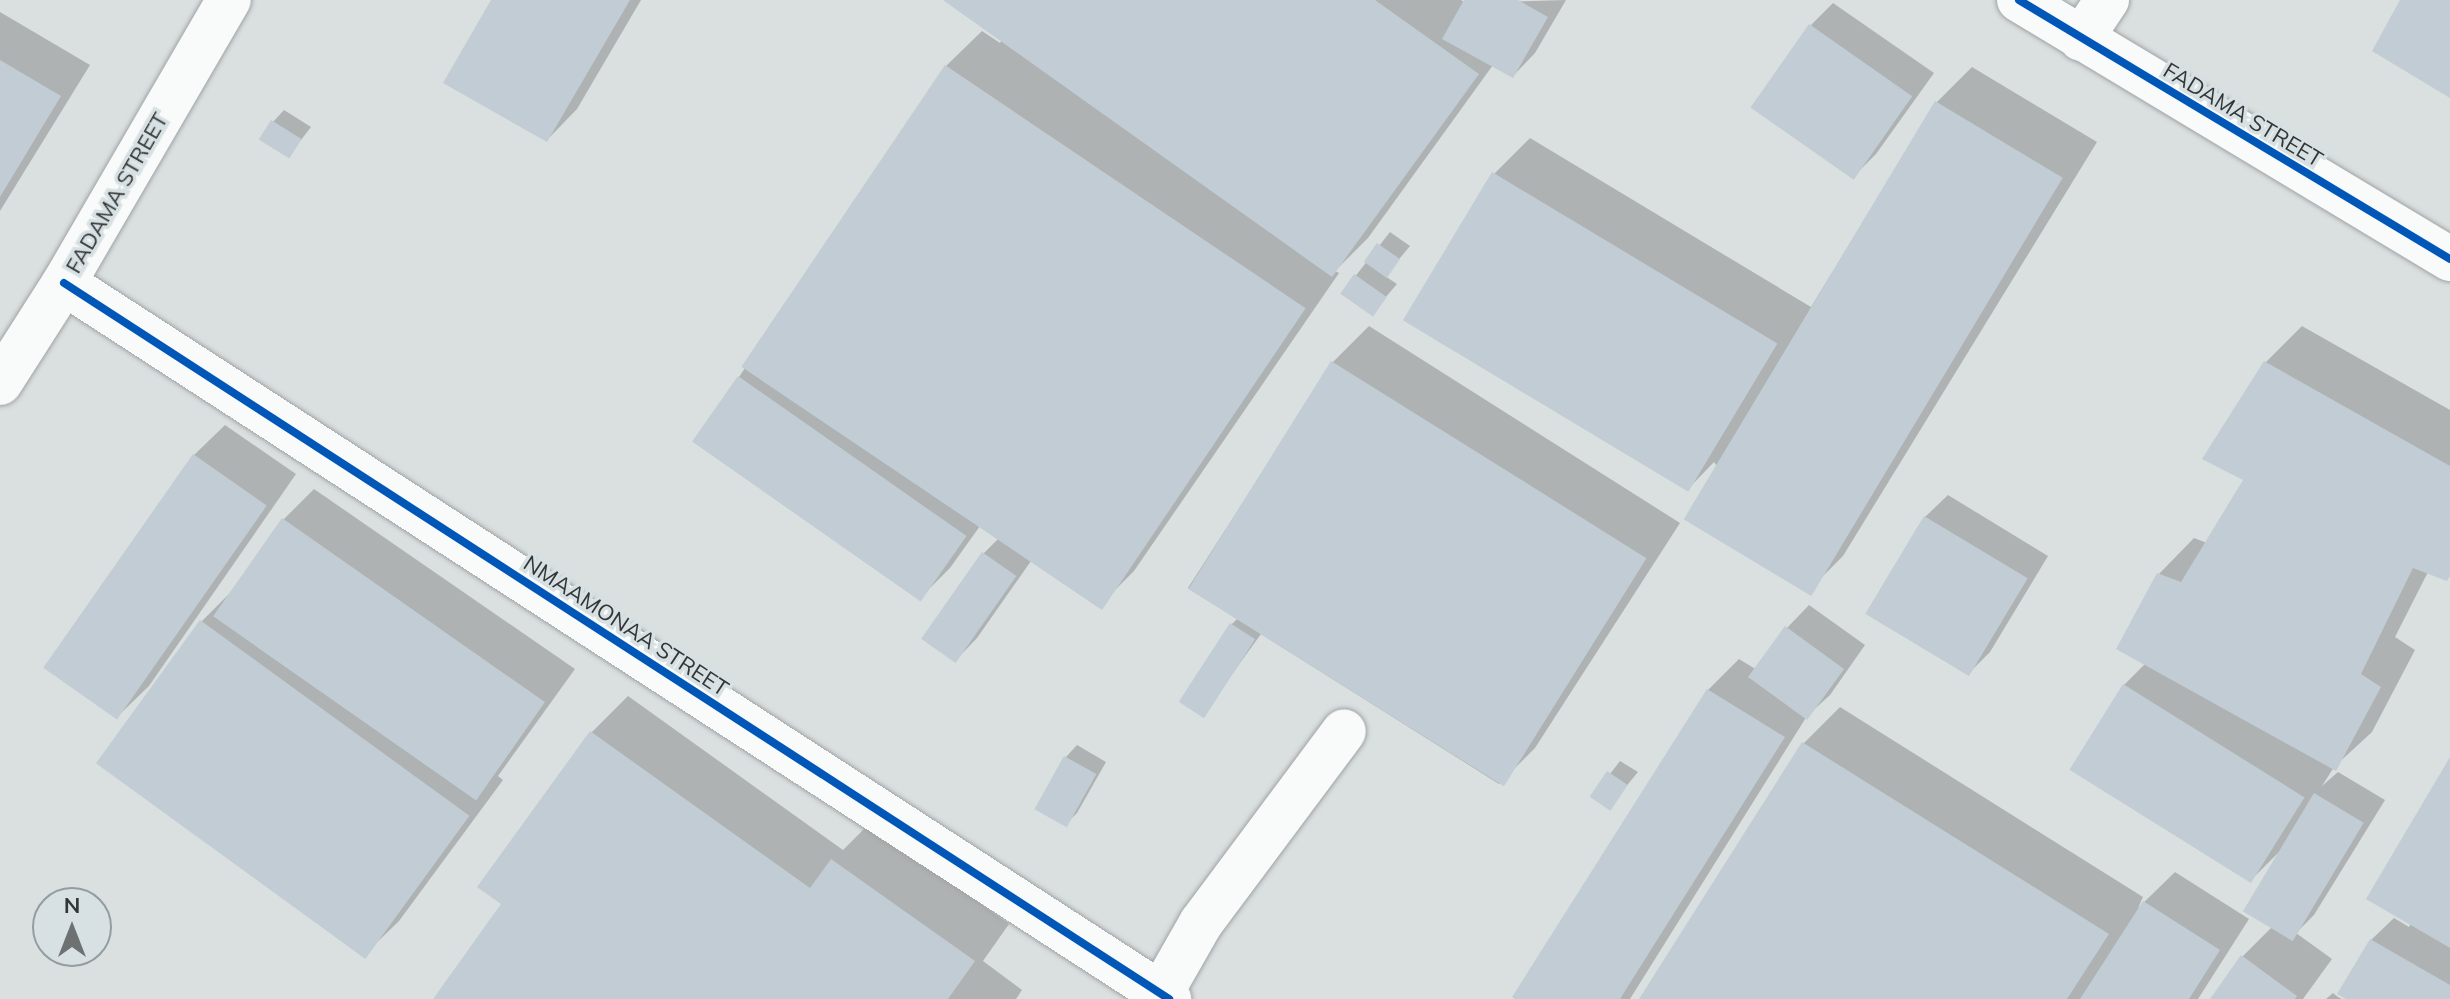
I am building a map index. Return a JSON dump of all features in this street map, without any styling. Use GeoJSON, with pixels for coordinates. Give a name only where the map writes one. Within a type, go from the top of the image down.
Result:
{"type":"FeatureCollection","features":[{"type":"Feature","properties":{"kind":"street","name":"FADAMA STREET"},"geometry":{"type":"LineString","coordinates":[[0,383],[64,283],[229,0]]}},
{"type":"Feature","properties":{"kind":"street","name":"FADAMA STREET"},"geometry":{"type":"LineString","coordinates":[[2019,0],[2450,259]]}},
{"type":"Feature","properties":{"kind":"street"},"geometry":{"type":"LineString","coordinates":[[2081,39],[2107,0]]}},
{"type":"Feature","properties":{"kind":"street","name":"NMAAMONAA STREET"},"geometry":{"type":"LineString","coordinates":[[64,283],[1165,996]]}},
{"type":"Feature","properties":{"kind":"street"},"geometry":{"type":"LineString","coordinates":[[1165,996],[1201,923],[1344,731]]}},
{"type":"Feature","properties":{"kind":"building"},"geometry":{"type":"Polygon","coordinates":[[[491,0],[630,0],[547,142],[443,83],[491,0]]]}},
{"type":"Feature","properties":{"kind":"building"},"geometry":{"type":"Polygon","coordinates":[[[943,0],[1375,0],[1479,74],[1332,277],[943,0]]]}},
{"type":"Feature","properties":{"kind":"building"},"geometry":{"type":"Polygon","coordinates":[[[1464,0],[1518,0],[1548,17],[1513,78],[1442,39],[1464,0]]]}},
{"type":"Feature","properties":{"kind":"building"},"geometry":{"type":"Polygon","coordinates":[[[2400,0],[2450,0],[2450,98],[2372,51],[2400,0]]]}},
{"type":"Feature","properties":{"kind":"building"},"geometry":{"type":"Polygon","coordinates":[[[1809,24],[1912,96],[1854,180],[1750,108],[1809,24]]]}},
{"type":"Feature","properties":{"kind":"building"},"geometry":{"type":"Polygon","coordinates":[[[0,60],[61,96],[0,197],[0,60]]]}},
{"type":"Feature","properties":{"kind":"building"},"geometry":{"type":"Polygon","coordinates":[[[945,65],[1306,308],[1102,610],[741,367],[945,65]]]}},
{"type":"Feature","properties":{"kind":"building"},"geometry":{"type":"Polygon","coordinates":[[[1935,101],[2063,178],[1811,596],[1684,519],[1935,101]]]}},
{"type":"Feature","properties":{"kind":"building"},"geometry":{"type":"Polygon","coordinates":[[[271,120],[302,139],[289,159],[259,140],[271,120]]]}},
{"type":"Feature","properties":{"kind":"building"},"geometry":{"type":"Polygon","coordinates":[[[1492,172],[1777,344],[1688,492],[1403,320],[1492,172]]]}},
{"type":"Feature","properties":{"kind":"building"},"geometry":{"type":"Polygon","coordinates":[[[1377,243],[1400,259],[1387,278],[1364,262],[1377,243]]]}},
{"type":"Feature","properties":{"kind":"building"},"geometry":{"type":"Polygon","coordinates":[[[1354,274],[1387,297],[1373,317],[1340,294],[1354,274]]]}},
{"type":"Feature","properties":{"kind":"building"},"geometry":{"type":"Polygon","coordinates":[[[1331,361],[1646,558],[1504,786],[1188,589],[1331,361]]]}},
{"type":"Feature","properties":{"kind":"building"},"geometry":{"type":"Polygon","coordinates":[[[2264,361],[2450,466],[2450,576],[2447,581],[2413,568],[2361,674],[2381,687],[2336,771],[2116,649],[2157,573],[2181,582],[2243,480],[2202,459],[2264,361]]]}},
{"type":"Feature","properties":{"kind":"building"},"geometry":{"type":"Polygon","coordinates":[[[738,376],[967,536],[921,602],[692,442],[738,376]]]}},
{"type":"Feature","properties":{"kind":"building"},"geometry":{"type":"Polygon","coordinates":[[[193,454],[267,506],[117,719],[43,668],[193,454]]]}},
{"type":"Feature","properties":{"kind":"building"},"geometry":{"type":"Polygon","coordinates":[[[1924,516],[2028,578],[1969,676],[1865,614],[1924,516]]]}},
{"type":"Feature","properties":{"kind":"building"},"geometry":{"type":"Polygon","coordinates":[[[282,518],[545,702],[476,800],[213,616],[282,518]]]}},
{"type":"Feature","properties":{"kind":"building"},"geometry":{"type":"Polygon","coordinates":[[[982,552],[1016,576],[956,663],[921,639],[982,552]]]}},
{"type":"Feature","properties":{"kind":"building"},"geometry":{"type":"Polygon","coordinates":[[[200,620],[469,816],[365,959],[96,763],[200,620]]]}},
{"type":"Feature","properties":{"kind":"building"},"geometry":{"type":"Polygon","coordinates":[[[1230,623],[1255,639],[1204,718],[1179,702],[1230,623]]]}},
{"type":"Feature","properties":{"kind":"building"},"geometry":{"type":"Polygon","coordinates":[[[1785,626],[1844,669],[1807,720],[1748,677],[1785,626]]]}},
{"type":"Feature","properties":{"kind":"building"},"geometry":{"type":"Polygon","coordinates":[[[2123,684],[2304,797],[2251,883],[2069,770],[2123,684]]]}},
{"type":"Feature","properties":{"kind":"building"},"geometry":{"type":"Polygon","coordinates":[[[1707,689],[1785,737],[1620,999],[1515,999],[1512,997],[1707,689]]]}},
{"type":"Feature","properties":{"kind":"building"},"geometry":{"type":"Polygon","coordinates":[[[590,731],[810,888],[831,859],[975,961],[948,999],[433,999],[501,904],[477,887],[590,731]]]}},
{"type":"Feature","properties":{"kind":"building"},"geometry":{"type":"Polygon","coordinates":[[[1802,742],[2109,934],[2067,999],[1639,999],[1802,742]]]}},
{"type":"Feature","properties":{"kind":"building"},"geometry":{"type":"Polygon","coordinates":[[[1064,756],[1096,774],[1067,827],[1034,809],[1064,756]]]}},
{"type":"Feature","properties":{"kind":"building"},"geometry":{"type":"Polygon","coordinates":[[[2450,757],[2450,948],[2366,899],[2450,757]]]}},
{"type":"Feature","properties":{"kind":"building"},"geometry":{"type":"Polygon","coordinates":[[[1607,771],[1628,785],[1610,811],[1590,797],[1607,771]]]}},
{"type":"Feature","properties":{"kind":"building"},"geometry":{"type":"Polygon","coordinates":[[[2314,793],[2364,823],[2293,941],[2243,911],[2314,793]]]}},
{"type":"Feature","properties":{"kind":"building"},"geometry":{"type":"Polygon","coordinates":[[[2143,901],[2220,950],[2189,999],[2080,999],[2143,901]]]}},
{"type":"Feature","properties":{"kind":"building"},"geometry":{"type":"Polygon","coordinates":[[[2370,939],[2450,985],[2450,999],[2346,999],[2337,994],[2370,939]]]}},
{"type":"Feature","properties":{"kind":"building"},"geometry":{"type":"Polygon","coordinates":[[[2241,955],[2297,996],[2295,999],[2210,999],[2241,955]]]}},
{"type":"Feature","properties":{"kind":"cycle path"},"geometry":{"type":"LineString","coordinates":[[2019,0],[2450,259]]}},
{"type":"Feature","properties":{"kind":"cycle path"},"geometry":{"type":"LineString","coordinates":[[64,283],[1169,999]]}}]}
